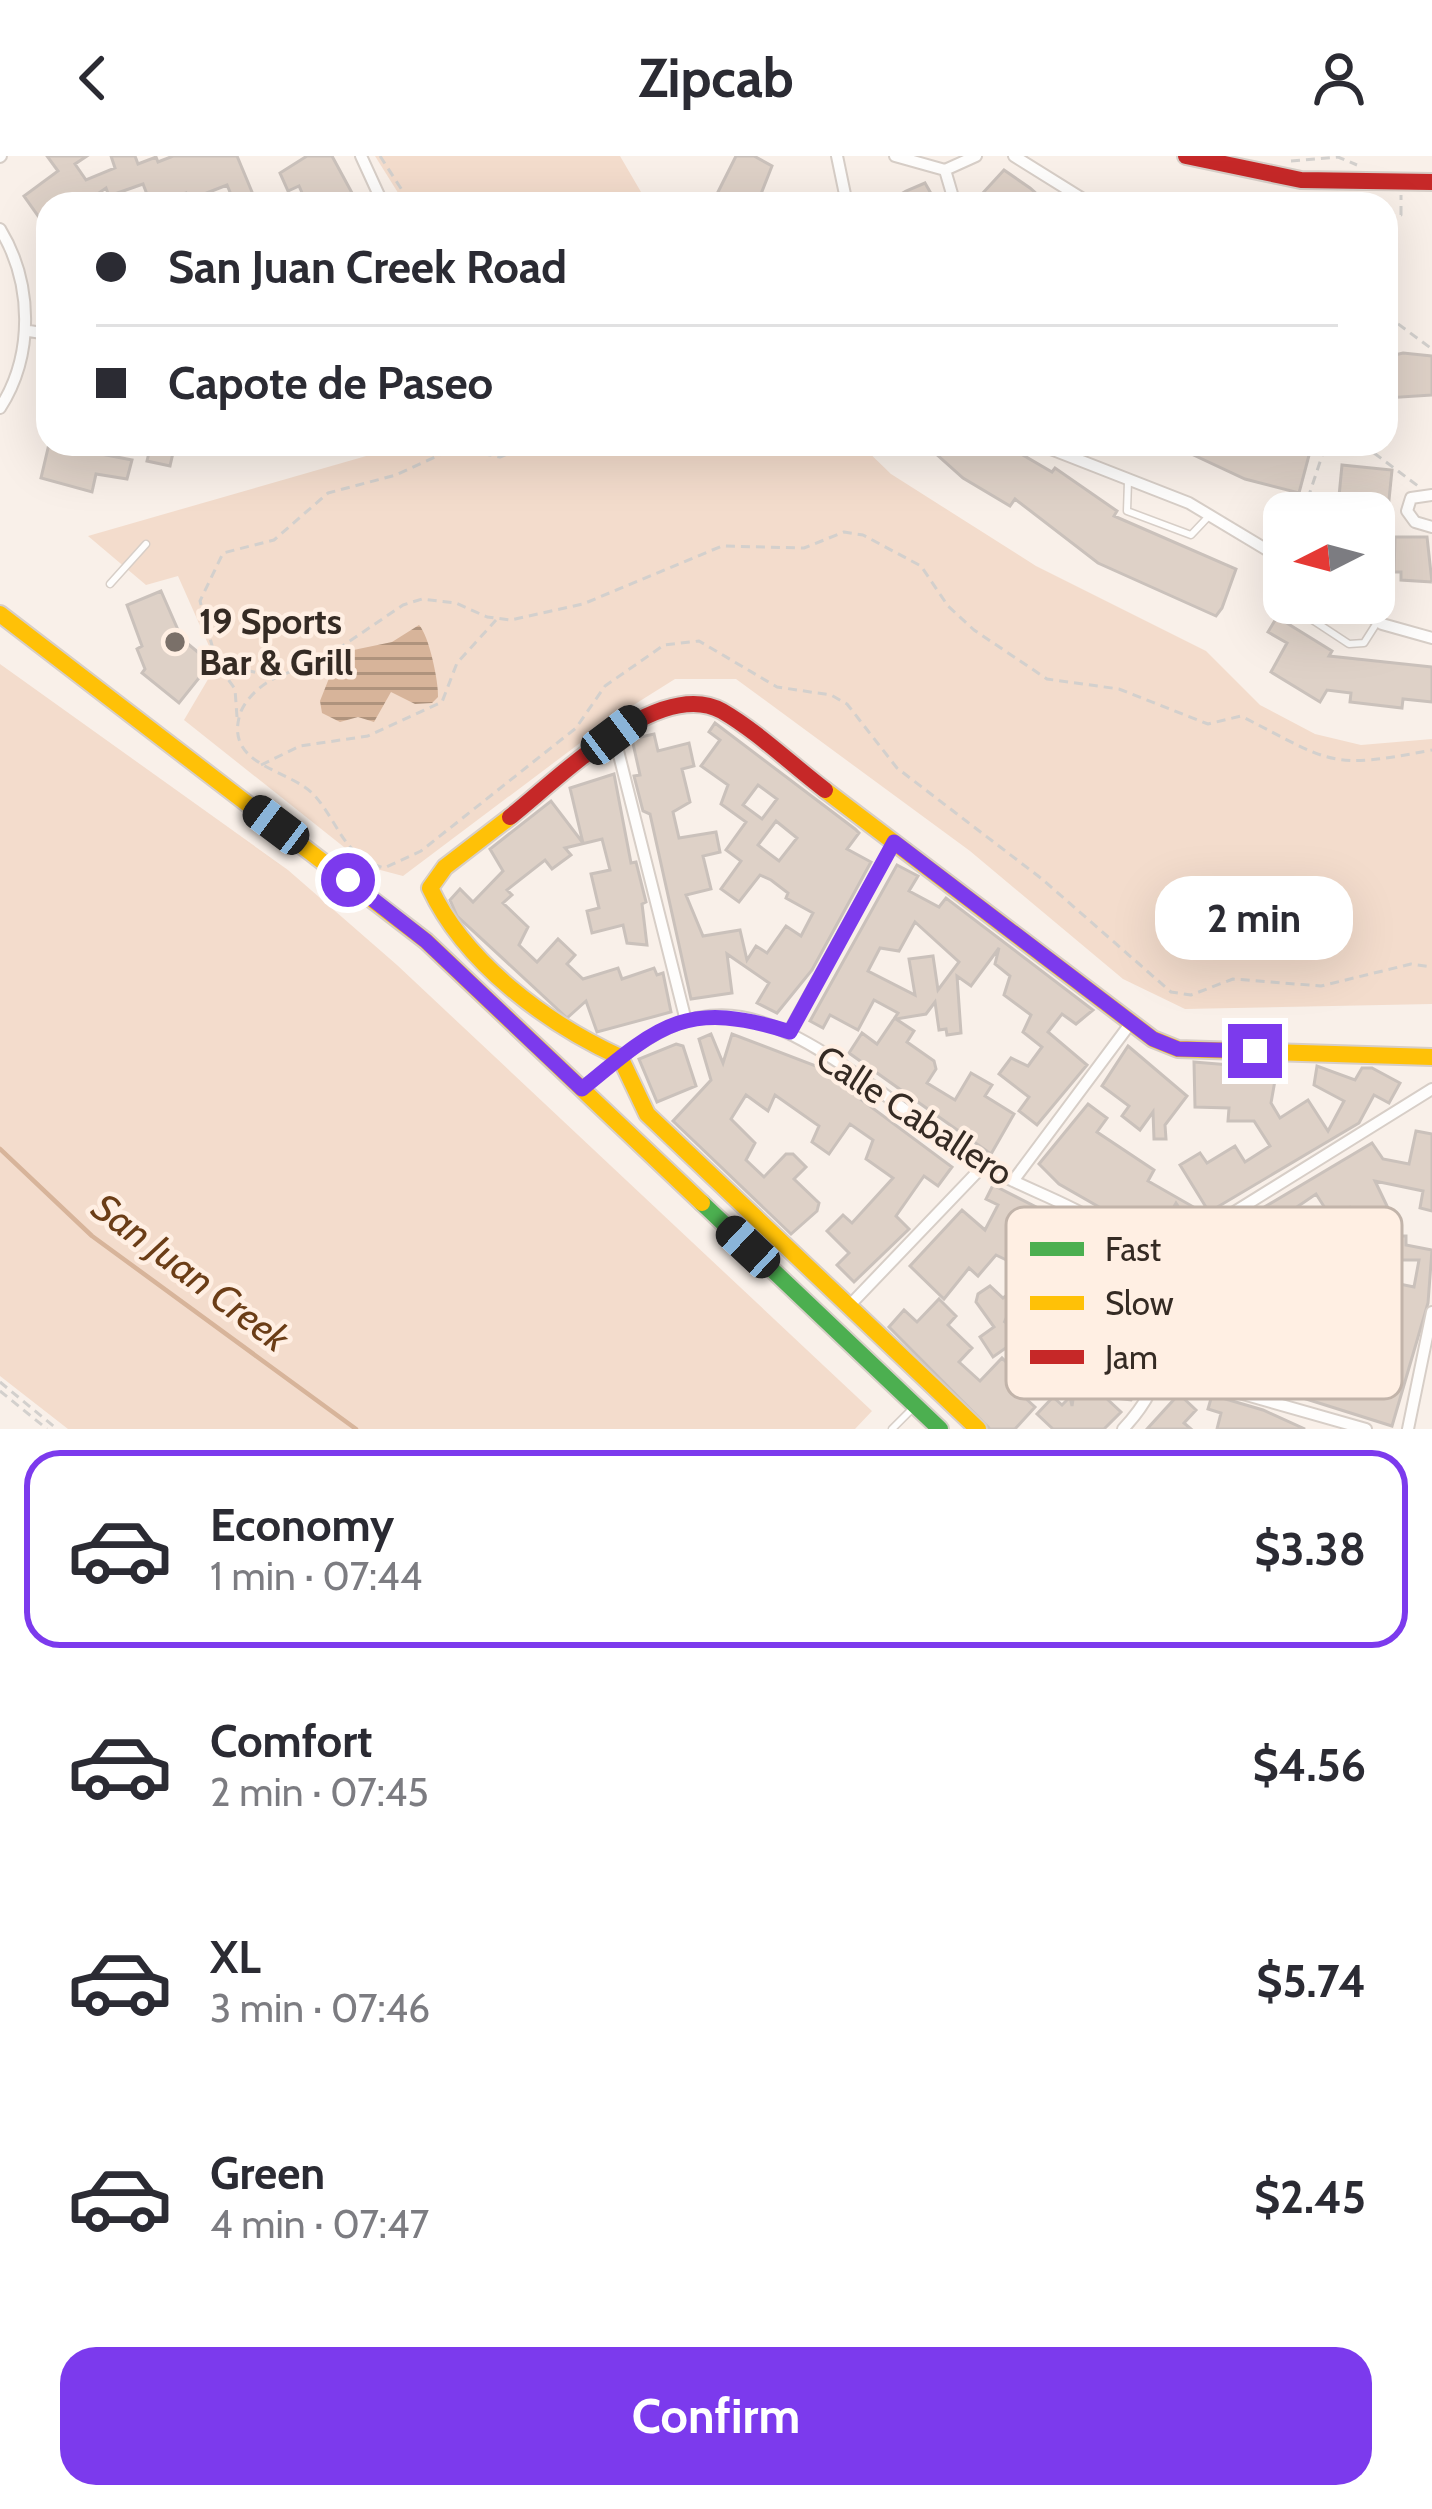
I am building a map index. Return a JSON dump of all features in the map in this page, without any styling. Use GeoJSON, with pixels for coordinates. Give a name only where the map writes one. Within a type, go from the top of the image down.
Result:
{"type":"FeatureCollection","features":[{"type":"Feature","properties":{"kind":"street"},"geometry":{"type":"LineString","coordinates":[[361,156],[378,192]]}},
{"type":"Feature","properties":{"kind":"street"},"geometry":{"type":"LineString","coordinates":[[837,156],[845,192]]}},
{"type":"Feature","properties":{"kind":"street"},"geometry":{"type":"LineString","coordinates":[[895,156],[945,170],[976,156]]}},
{"type":"Feature","properties":{"kind":"street"},"geometry":{"type":"LineString","coordinates":[[1013,156],[1072,192]]}},
{"type":"Feature","properties":{"kind":"street"},"geometry":{"type":"LineString","coordinates":[[1186,156],[1300,180],[1432,182]]}},
{"type":"Feature","properties":{"kind":"street"},"geometry":{"type":"LineString","coordinates":[[945,170],[951,192]]}},
{"type":"Feature","properties":{"kind":"street"},"geometry":{"type":"LineString","coordinates":[[0,229],[12,248],[29,331],[0,408]]}},
{"type":"Feature","properties":{"kind":"street"},"geometry":{"type":"LineString","coordinates":[[29,331],[36,332]]}},
{"type":"Feature","properties":{"kind":"street"},"geometry":{"type":"LineString","coordinates":[[1069,456],[1210,514],[1263,547]]}},
{"type":"Feature","properties":{"kind":"street"},"geometry":{"type":"LineString","coordinates":[[1426,494],[1408,501],[1407,515],[1432,526]]}},
{"type":"Feature","properties":{"kind":"street"},"geometry":{"type":"LineString","coordinates":[[0,614],[426,941],[940,1429]]}},
{"type":"Feature","properties":{"kind":"street"},"geometry":{"type":"LineString","coordinates":[[1388,624],[1432,638]]}},
{"type":"Feature","properties":{"kind":"street"},"geometry":{"type":"LineString","coordinates":[[979,1429],[647,1114],[620,1057],[560,1030],[447,924],[430,889],[445,867],[646,712],[700,703],[721,710],[1130,1024],[1178,1049],[1432,1057]]}},
{"type":"Feature","properties":{"kind":"street"},"geometry":{"type":"LineString","coordinates":[[582,1089],[620,1057],[685,1017],[614,735]]}},
{"type":"Feature","properties":{"kind":"street"},"geometry":{"type":"LineString","coordinates":[[790,1032],[894,842]]}},
{"type":"Feature","properties":{"kind":"street","name":"Calle Caballero"},"geometry":{"type":"LineString","coordinates":[[685,1017],[741,1016],[790,1032],[983,1166],[1064,1207]]}},
{"type":"Feature","properties":{"kind":"street"},"geometry":{"type":"LineString","coordinates":[[1013,1181],[1130,1024]]}},
{"type":"Feature","properties":{"kind":"street"},"geometry":{"type":"LineString","coordinates":[[1242,1207],[1432,1089]]}},
{"type":"Feature","properties":{"kind":"street"},"geometry":{"type":"LineString","coordinates":[[850,1305],[983,1166]]}},
{"type":"Feature","properties":{"kind":"street"},"geometry":{"type":"LineString","coordinates":[[1408,1429],[1432,1312]]}},
{"type":"Feature","properties":{"kind":"street"},"geometry":{"type":"LineString","coordinates":[[1123,1429],[1143,1399]]}},
{"type":"Feature","properties":{"kind":"street"},"geometry":{"type":"LineString","coordinates":[[1260,1399],[1366,1429]]}},
{"type":"Feature","properties":{"kind":"lane"},"geometry":{"type":"LineString","coordinates":[[1128,479],[1127,511],[1191,535],[1210,514]]}},
{"type":"Feature","properties":{"kind":"lane"},"geometry":{"type":"LineString","coordinates":[[110,584],[146,544]]}},
{"type":"Feature","properties":{"kind":"lane"},"geometry":{"type":"LineString","coordinates":[[1319,624],[1349,644],[1364,643],[1376,624]]}},
{"type":"Feature","properties":{"kind":"lane"},"geometry":{"type":"LineString","coordinates":[[892,1429],[915,1405]]}},
{"type":"Feature","properties":{"kind":"path"},"geometry":{"type":"LineString","coordinates":[[380,156],[403,192]]}},
{"type":"Feature","properties":{"kind":"path"},"geometry":{"type":"LineString","coordinates":[[1282,160],[1336,156],[1362,166]]}},
{"type":"Feature","properties":{"kind":"path"},"geometry":{"type":"LineString","coordinates":[[1398,214],[1401,182]]}},
{"type":"Feature","properties":{"kind":"path"},"geometry":{"type":"LineString","coordinates":[[1398,326],[1432,349]]}},
{"type":"Feature","properties":{"kind":"path"},"geometry":{"type":"LineString","coordinates":[[436,456],[383,479],[328,493],[274,539],[223,553],[200,601],[217,664],[235,689],[237,731],[259,766],[315,796],[357,856],[384,868],[398,866],[576,728],[605,686],[664,645],[698,641],[777,687],[831,695],[847,704],[897,768],[1042,878],[1172,992],[1191,995],[1233,979],[1321,986],[1411,964],[1432,967]]}},
{"type":"Feature","properties":{"kind":"path"},"geometry":{"type":"LineString","coordinates":[[1310,492],[1322,456]]}},
{"type":"Feature","properties":{"kind":"path"},"geometry":{"type":"LineString","coordinates":[[1378,456],[1426,494]]}},
{"type":"Feature","properties":{"kind":"path"},"geometry":{"type":"LineString","coordinates":[[217,664],[274,676],[304,668],[403,604],[422,599],[456,603],[497,619],[583,604],[722,546],[804,548],[844,532],[863,535],[921,566],[947,606],[974,631],[1047,680],[1119,689],[1208,724],[1241,716],[1279,738],[1345,764],[1432,749]]}},
{"type":"Feature","properties":{"kind":"path"},"geometry":{"type":"LineString","coordinates":[[259,766],[300,746],[368,736],[442,702],[457,663],[497,619]]}},
{"type":"Feature","properties":{"kind":"path"},"geometry":{"type":"LineString","coordinates":[[237,731],[246,702],[274,676]]}},
{"type":"Feature","properties":{"kind":"path"},"geometry":{"type":"LineString","coordinates":[[0,1382],[57,1429]]}},
{"type":"Feature","properties":{"kind":"path"},"geometry":{"type":"LineString","coordinates":[[0,1391],[47,1429]]}},
{"type":"Feature","properties":{"kind":"shaded area"},"geometry":{"type":"Polygon","coordinates":[[[375,156],[620,156],[641,192],[398,192],[375,156]]]}},
{"type":"Feature","properties":{"kind":"shaded area"},"geometry":{"type":"Polygon","coordinates":[[[366,456],[872,456],[891,474],[1036,566],[1206,651],[1260,705],[1315,734],[1361,745],[1432,739],[1432,1004],[1185,1009],[1123,979],[970,851],[736,679],[675,679],[616,716],[403,876],[369,867],[184,720],[217,664],[178,576],[146,585],[88,536],[366,456]]]}},
{"type":"Feature","properties":{"kind":"shaded area"},"geometry":{"type":"Polygon","coordinates":[[[419,625],[437,681],[438,697],[432,703],[415,704],[391,692],[374,722],[358,717],[340,722],[322,713],[320,701],[339,653],[392,642],[419,625]]]}},
{"type":"Feature","properties":{"kind":"shaded area"},"geometry":{"type":"Polygon","coordinates":[[[0,664],[288,870],[397,965],[872,1411],[855,1429],[68,1429],[0,1376],[0,664]]]}},
{"type":"Feature","properties":{"kind":"building"},"geometry":{"type":"Polygon","coordinates":[[[47,156],[87,156],[75,164],[86,180],[115,168],[111,156],[135,156],[138,164],[156,157],[158,162],[173,156],[237,156],[252,192],[230,192],[227,185],[209,192],[146,192],[143,184],[120,192],[106,188],[100,192],[36,192],[36,213],[24,196],[58,171],[47,156]]]}},
{"type":"Feature","properties":{"kind":"building"},"geometry":{"type":"Polygon","coordinates":[[[307,156],[332,156],[352,192],[302,192],[299,186],[288,191],[280,173],[307,156]]]}},
{"type":"Feature","properties":{"kind":"building"},"geometry":{"type":"Polygon","coordinates":[[[736,156],[754,156],[772,166],[762,192],[718,192],[736,156]]]}},
{"type":"Feature","properties":{"kind":"building"},"geometry":{"type":"Polygon","coordinates":[[[1004,170],[1034,192],[984,192],[1004,170]]]}},
{"type":"Feature","properties":{"kind":"building"},"geometry":{"type":"Polygon","coordinates":[[[925,183],[930,192],[904,192],[925,183]]]}},
{"type":"Feature","properties":{"kind":"building"},"geometry":{"type":"Polygon","coordinates":[[[1398,354],[1432,356],[1432,395],[1398,397],[1398,354]]]}},
{"type":"Feature","properties":{"kind":"building"},"geometry":{"type":"Polygon","coordinates":[[[46,456],[132,460],[127,479],[96,474],[92,492],[41,478],[46,456]]]}},
{"type":"Feature","properties":{"kind":"building"},"geometry":{"type":"Polygon","coordinates":[[[148,456],[172,456],[170,466],[147,461],[148,456]]]}},
{"type":"Feature","properties":{"kind":"building"},"geometry":{"type":"Polygon","coordinates":[[[938,456],[1025,456],[1052,472],[1055,468],[1117,511],[1114,516],[1236,569],[1222,608],[1216,616],[1098,563],[1015,499],[1010,506],[963,478],[938,456]]]}},
{"type":"Feature","properties":{"kind":"building"},"geometry":{"type":"Polygon","coordinates":[[[1196,456],[1309,456],[1299,492],[1245,479],[1196,456]]]}},
{"type":"Feature","properties":{"kind":"building"},"geometry":{"type":"Polygon","coordinates":[[[1342,465],[1392,470],[1390,492],[1339,492],[1342,465]]]}},
{"type":"Feature","properties":{"kind":"building"},"geometry":{"type":"Polygon","coordinates":[[[1395,537],[1427,537],[1432,582],[1401,580],[1401,572],[1395,572],[1395,537]]]}},
{"type":"Feature","properties":{"kind":"building"},"geometry":{"type":"Polygon","coordinates":[[[161,591],[182,639],[211,663],[179,703],[142,673],[145,669],[137,649],[142,646],[127,605],[161,591]]]}},
{"type":"Feature","properties":{"kind":"building"},"geometry":{"type":"Polygon","coordinates":[[[1273,624],[1288,624],[1332,651],[1329,656],[1432,667],[1432,702],[1403,699],[1402,708],[1350,702],[1351,693],[1327,690],[1320,702],[1271,672],[1287,643],[1268,632],[1273,624]]]}},
{"type":"Feature","properties":{"kind":"building"},"geometry":{"type":"Polygon","coordinates":[[[715,723],[855,829],[859,833],[847,849],[871,862],[812,970],[777,1013],[757,1003],[769,983],[727,954],[732,993],[691,999],[650,814],[643,811],[634,776],[640,775],[632,739],[654,734],[658,751],[689,743],[694,766],[682,769],[690,802],[673,812],[679,838],[716,832],[720,852],[703,856],[711,889],[686,895],[703,936],[740,930],[747,960],[756,946],[767,953],[786,926],[801,936],[813,913],[786,898],[788,893],[771,880],[760,875],[739,902],[721,889],[741,861],[726,850],[746,822],[721,804],[728,785],[701,766],[720,740],[709,732],[715,723]],[[758,785],[743,805],[762,819],[777,799],[758,785]],[[776,821],[758,845],[779,861],[797,838],[776,821]]]}},
{"type":"Feature","properties":{"kind":"building"},"geometry":{"type":"Polygon","coordinates":[[[614,774],[631,863],[636,862],[646,902],[642,904],[647,945],[627,943],[623,925],[592,933],[587,911],[599,908],[591,874],[610,870],[602,839],[565,848],[571,855],[552,869],[545,860],[507,890],[512,895],[503,903],[528,927],[519,945],[537,962],[558,939],[575,955],[567,964],[583,979],[618,968],[622,979],[654,968],[657,975],[663,973],[671,1012],[597,1032],[586,1001],[567,1018],[457,916],[450,900],[460,889],[473,902],[503,871],[490,849],[551,801],[583,843],[570,788],[614,774]]]}},
{"type":"Feature","properties":{"kind":"building"},"geometry":{"type":"Polygon","coordinates":[[[897,865],[918,876],[909,891],[939,907],[946,898],[1093,1010],[1076,1024],[1062,1014],[1048,1032],[1087,1065],[1037,1125],[1019,1111],[1029,1097],[999,1074],[1011,1058],[1028,1066],[1042,1047],[1023,1032],[1031,1015],[1004,995],[1010,976],[995,964],[999,948],[971,986],[957,976],[961,1033],[947,1035],[946,1029],[939,1030],[935,1002],[926,1014],[896,1019],[914,1031],[907,1042],[934,1061],[936,1069],[927,1083],[955,1100],[971,1073],[992,1085],[985,1096],[1014,1114],[991,1154],[849,1053],[862,1033],[877,1044],[898,1013],[874,1000],[858,1030],[830,1015],[823,1028],[810,1021],[897,865]],[[915,922],[899,951],[880,948],[868,971],[915,995],[909,959],[933,956],[938,990],[959,962],[915,922]]]}},
{"type":"Feature","properties":{"kind":"building"},"geometry":{"type":"Polygon","coordinates":[[[711,1034],[723,1063],[732,1034],[816,1066],[952,1167],[938,1186],[924,1176],[896,1216],[909,1229],[854,1282],[837,1265],[849,1253],[827,1231],[843,1215],[852,1223],[893,1178],[866,1159],[873,1140],[850,1124],[829,1154],[812,1142],[819,1126],[775,1095],[768,1111],[746,1095],[731,1119],[755,1143],[746,1160],[764,1177],[786,1154],[793,1154],[806,1167],[794,1179],[819,1203],[817,1211],[791,1234],[673,1121],[711,1080],[699,1039],[711,1034]]]}},
{"type":"Feature","properties":{"kind":"building"},"geometry":{"type":"Polygon","coordinates":[[[676,1044],[683,1046],[696,1086],[657,1102],[639,1059],[676,1044]]]}},
{"type":"Feature","properties":{"kind":"building"},"geometry":{"type":"Polygon","coordinates":[[[1128,1046],[1187,1096],[1165,1125],[1166,1139],[1154,1139],[1153,1112],[1140,1130],[1122,1116],[1129,1106],[1102,1086],[1128,1046]]]}},
{"type":"Feature","properties":{"kind":"building"},"geometry":{"type":"Polygon","coordinates":[[[1194,1062],[1277,1069],[1271,1103],[1280,1118],[1308,1100],[1328,1131],[1344,1101],[1314,1085],[1317,1066],[1355,1080],[1362,1068],[1372,1068],[1400,1083],[1389,1103],[1374,1095],[1359,1123],[1217,1207],[1206,1207],[1180,1165],[1200,1153],[1207,1163],[1235,1146],[1245,1162],[1270,1146],[1254,1121],[1228,1121],[1229,1108],[1195,1107],[1194,1062]]]}},
{"type":"Feature","properties":{"kind":"building"},"geometry":{"type":"Polygon","coordinates":[[[1088,1104],[1107,1118],[1097,1132],[1154,1170],[1148,1181],[1194,1207],[1176,1203],[1174,1207],[1099,1207],[1059,1184],[1039,1164],[1088,1104]]]}},
{"type":"Feature","properties":{"kind":"building"},"geometry":{"type":"Polygon","coordinates":[[[1416,1131],[1432,1134],[1432,1211],[1420,1208],[1423,1191],[1375,1181],[1385,1207],[1324,1207],[1316,1194],[1297,1207],[1264,1207],[1372,1143],[1383,1159],[1409,1164],[1416,1131]]]}},
{"type":"Feature","properties":{"kind":"building"},"geometry":{"type":"Polygon","coordinates":[[[993,1185],[1036,1207],[1006,1207],[1006,1260],[996,1255],[978,1276],[969,1268],[944,1299],[910,1266],[962,1210],[985,1230],[998,1205],[986,1199],[993,1185]]]}},
{"type":"Feature","properties":{"kind":"building"},"geometry":{"type":"Polygon","coordinates":[[[1402,1236],[1406,1236],[1406,1245],[1432,1250],[1428,1303],[1402,1392],[1402,1285],[1414,1287],[1419,1260],[1402,1260],[1402,1236]]]}},
{"type":"Feature","properties":{"kind":"building"},"geometry":{"type":"Polygon","coordinates":[[[990,1286],[1006,1296],[1006,1348],[993,1357],[980,1337],[994,1327],[976,1302],[978,1294],[990,1286]]]}},
{"type":"Feature","properties":{"kind":"building"},"geometry":{"type":"Polygon","coordinates":[[[939,1299],[956,1316],[948,1325],[972,1348],[959,1362],[980,1381],[1002,1358],[1006,1399],[1026,1399],[1035,1407],[1015,1429],[990,1429],[889,1327],[904,1310],[917,1322],[939,1299]]]}},
{"type":"Feature","properties":{"kind":"building"},"geometry":{"type":"Polygon","coordinates":[[[1051,1399],[1062,1405],[1070,1399],[1072,1406],[1073,1399],[1107,1399],[1121,1412],[1104,1429],[1053,1429],[1037,1414],[1051,1399]]]}},
{"type":"Feature","properties":{"kind":"building"},"geometry":{"type":"Polygon","coordinates":[[[1174,1399],[1184,1399],[1196,1410],[1184,1423],[1191,1429],[1147,1429],[1174,1399]]]}},
{"type":"Feature","properties":{"kind":"building"},"geometry":{"type":"Polygon","coordinates":[[[1211,1399],[1226,1399],[1305,1429],[1217,1429],[1221,1413],[1208,1409],[1211,1399]]]}},
{"type":"Feature","properties":{"kind":"building"},"geometry":{"type":"Polygon","coordinates":[[[1306,1399],[1400,1399],[1392,1426],[1306,1399]]]}},
{"type":"Feature","properties":{"kind":"waterway","name":"San Juan Creek"},"geometry":{"type":"LineString","coordinates":[[0,1149],[92,1236],[356,1429]]}},
{"type":"Feature","properties":{"kind":"traffic: fast"},"geometry":{"type":"LineString","coordinates":[[702,1203],[940,1429]]}},
{"type":"Feature","properties":{"kind":"traffic: slow"},"geometry":{"type":"LineString","coordinates":[[0,614],[426,941],[702,1203]]}},
{"type":"Feature","properties":{"kind":"traffic: slow"},"geometry":{"type":"LineString","coordinates":[[825,790],[1153,1039],[1178,1049],[1432,1057]]}},
{"type":"Feature","properties":{"kind":"traffic: slow"},"geometry":{"type":"LineString","coordinates":[[510,817],[445,867],[430,888],[464,941],[510,988],[564,1027],[620,1057],[647,1114],[978,1429]]}},
{"type":"Feature","properties":{"kind":"traffic: jam"},"geometry":{"type":"LineString","coordinates":[[1186,156],[1301,180],[1432,182]]}},
{"type":"Feature","properties":{"kind":"traffic: jam"},"geometry":{"type":"LineString","coordinates":[[510,817],[610,737],[640,719],[697,704],[735,719],[825,790]]}},
{"type":"Feature","properties":{"kind":"place","name":"19 Sports Bar & Grill"},"geometry":{"type":"Point","coordinates":[175,642]}},
{"type":"Feature","properties":{"kind":"route"},"geometry":{"type":"LineString","coordinates":[[348,880],[426,941],[582,1089],[620,1057],[685,1017],[741,1016],[790,1032],[894,842],[1153,1039],[1178,1049],[1255,1051]]}}]}
